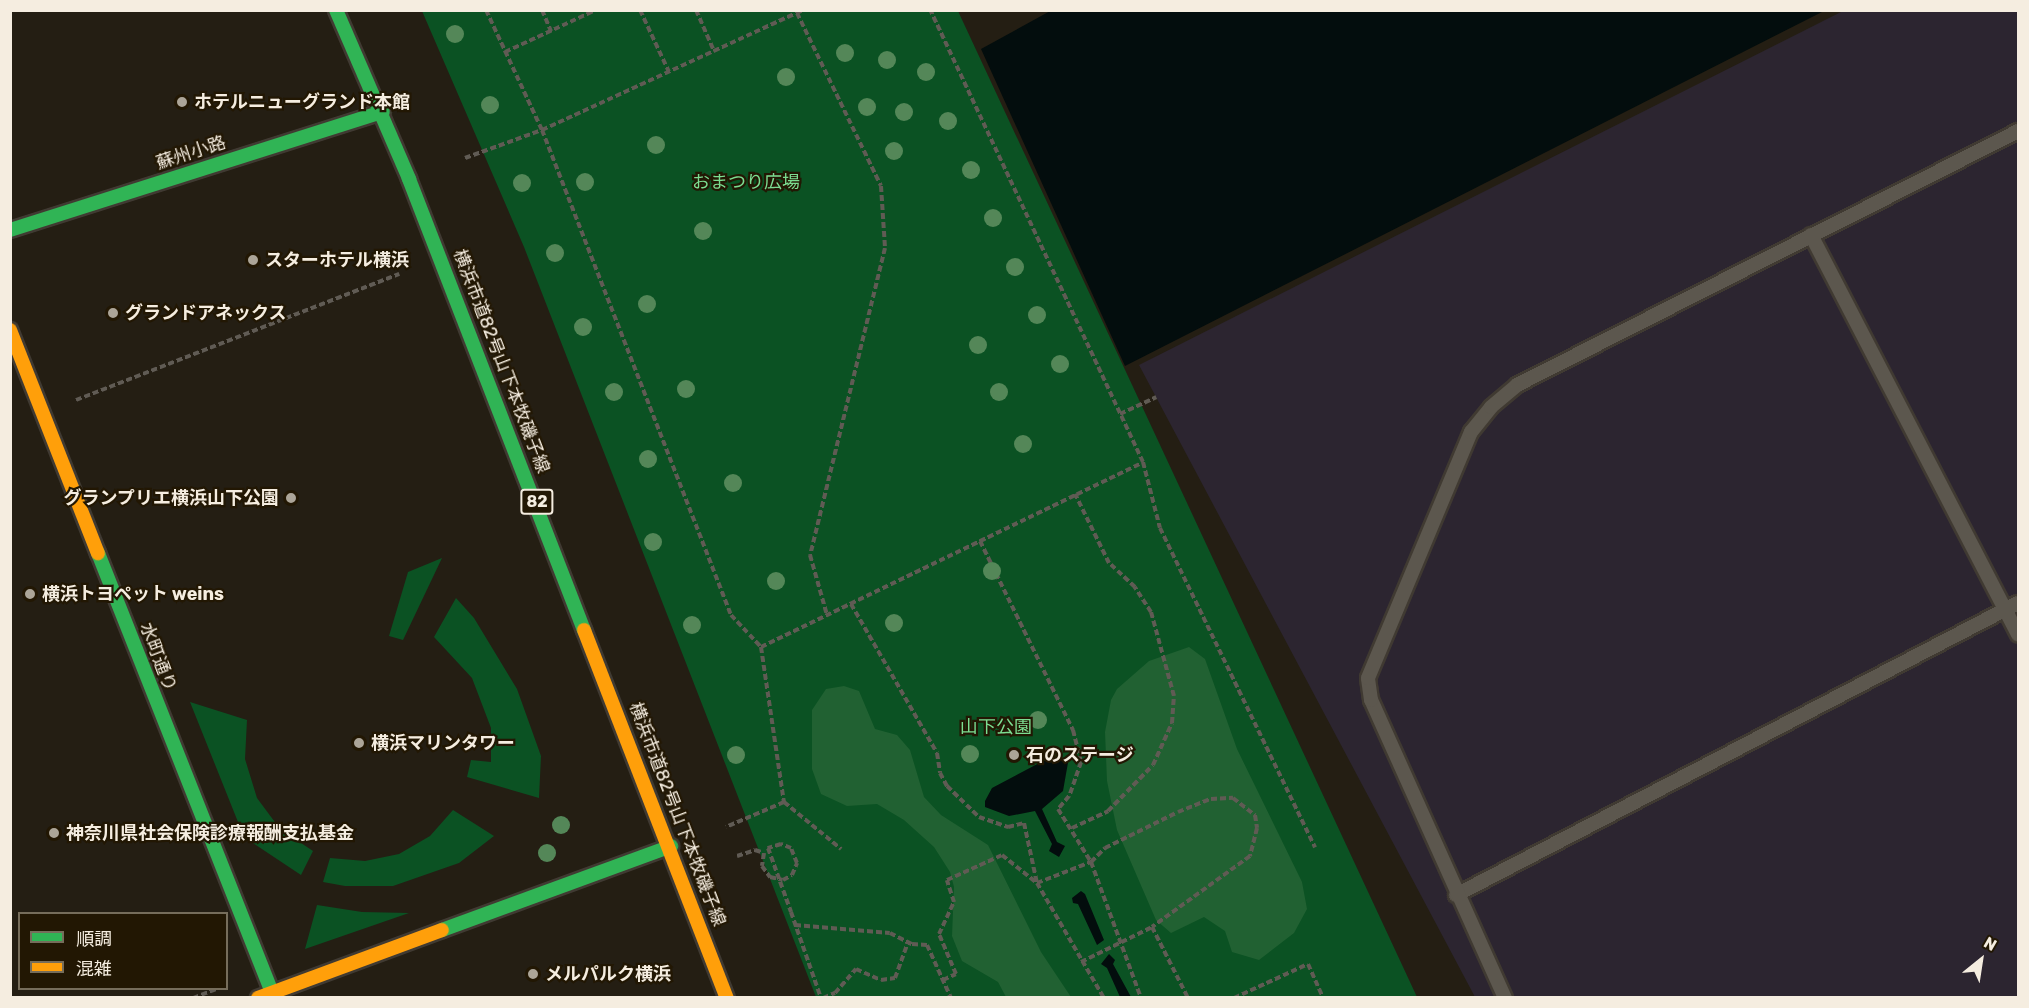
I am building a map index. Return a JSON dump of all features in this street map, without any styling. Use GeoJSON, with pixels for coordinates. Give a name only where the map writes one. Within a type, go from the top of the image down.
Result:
{"type":"FeatureCollection","features":[{"type":"Feature","properties":{"kind":"street","name":"横浜市道82号山下本牧磯子線"},"geometry":{"type":"LineString","coordinates":[[336,10],[383,112],[671,846],[727,998]]}},
{"type":"Feature","properties":{"kind":"street","name":"蘇州小路"},"geometry":{"type":"LineString","coordinates":[[10,230],[383,112]]}},
{"type":"Feature","properties":{"kind":"street","name":"水町通り"},"geometry":{"type":"LineString","coordinates":[[10,330],[273,995]]}},
{"type":"Feature","properties":{"kind":"street"},"geometry":{"type":"LineString","coordinates":[[258,998],[273,995],[671,846]]}},
{"type":"Feature","properties":{"kind":"lane"},"geometry":{"type":"LineString","coordinates":[[1505,998],[1456,895],[1371,700],[1368,678],[1471,432],[1491,407],[1517,385],[2019,130]]}},
{"type":"Feature","properties":{"kind":"lane"},"geometry":{"type":"LineString","coordinates":[[1811,235],[2019,635]]}},
{"type":"Feature","properties":{"kind":"lane"},"geometry":{"type":"LineString","coordinates":[[1456,895],[2019,603]]}},
{"type":"Feature","properties":{"kind":"path"},"geometry":{"type":"LineString","coordinates":[[486,10],[542,130],[731,615],[761,647],[784,802],[841,849]]}},
{"type":"Feature","properties":{"kind":"path"},"geometry":{"type":"LineString","coordinates":[[542,10],[551,31]]}},
{"type":"Feature","properties":{"kind":"path"},"geometry":{"type":"LineString","coordinates":[[505,52],[596,10]]}},
{"type":"Feature","properties":{"kind":"path"},"geometry":{"type":"LineString","coordinates":[[640,10],[669,72]]}},
{"type":"Feature","properties":{"kind":"path"},"geometry":{"type":"LineString","coordinates":[[696,10],[714,51]]}},
{"type":"Feature","properties":{"kind":"path"},"geometry":{"type":"LineString","coordinates":[[465,158],[542,130],[803,10]]}},
{"type":"Feature","properties":{"kind":"path"},"geometry":{"type":"LineString","coordinates":[[930,10],[1143,462],[1160,528],[1315,847]]}},
{"type":"Feature","properties":{"kind":"path"},"geometry":{"type":"LineString","coordinates":[[797,13],[881,186],[885,248],[810,555],[827,615]]}},
{"type":"Feature","properties":{"kind":"path"},"geometry":{"type":"LineString","coordinates":[[67,403],[399,274]]}},
{"type":"Feature","properties":{"kind":"path"},"geometry":{"type":"LineString","coordinates":[[1120,414],[1156,397]]}},
{"type":"Feature","properties":{"kind":"path"},"geometry":{"type":"LineString","coordinates":[[761,647],[1143,462]]}},
{"type":"Feature","properties":{"kind":"path"},"geometry":{"type":"LineString","coordinates":[[1072,828],[1108,811],[1153,765],[1172,723],[1174,696],[1151,612],[1135,587],[1109,562],[1076,494]]}},
{"type":"Feature","properties":{"kind":"path"},"geometry":{"type":"LineString","coordinates":[[980,541],[1079,747],[1081,762],[1077,779],[1058,809],[1072,828],[1091,862],[1122,941],[1141,998]]}},
{"type":"Feature","properties":{"kind":"path"},"geometry":{"type":"LineString","coordinates":[[851,604],[937,753],[940,773],[947,786],[979,817],[1008,827],[1024,823],[1037,883],[1104,998]]}},
{"type":"Feature","properties":{"kind":"path"},"geometry":{"type":"LineString","coordinates":[[1037,883],[1091,862],[1105,848],[1211,799],[1233,798],[1255,815],[1257,828],[1250,856],[1152,927],[1081,962]]}},
{"type":"Feature","properties":{"kind":"path"},"geometry":{"type":"LineString","coordinates":[[726,827],[784,802]]}},
{"type":"Feature","properties":{"kind":"path"},"geometry":{"type":"LineString","coordinates":[[736,856],[754,850],[764,853],[762,866],[770,877],[783,880],[792,875],[797,863],[791,848],[781,844],[768,848],[791,912],[795,925],[822,998],[835,993],[856,969],[881,980],[895,978],[908,942]]}},
{"type":"Feature","properties":{"kind":"path"},"geometry":{"type":"LineString","coordinates":[[943,980],[956,974],[939,934],[954,902],[948,880],[1002,855],[1037,883]]}},
{"type":"Feature","properties":{"kind":"path"},"geometry":{"type":"LineString","coordinates":[[795,925],[890,933],[908,942],[927,945],[951,998]]}},
{"type":"Feature","properties":{"kind":"path"},"geometry":{"type":"LineString","coordinates":[[1152,927],[1188,998]]}},
{"type":"Feature","properties":{"kind":"path"},"geometry":{"type":"LineString","coordinates":[[1234,998],[1308,964],[1323,998]]}},
{"type":"Feature","properties":{"kind":"path"},"geometry":{"type":"LineString","coordinates":[[193,998],[214,990]]}},
{"type":"Feature","properties":{"kind":"shaded area"},"geometry":{"type":"Polygon","coordinates":[[[1052,10],[1824,11],[1125,366],[981,49],[1052,10]]]}},
{"type":"Feature","properties":{"kind":"shaded area"},"geometry":{"type":"Polygon","coordinates":[[[1843,11],[2018,11],[2018,997],[1475,997],[1139,365],[1843,11]]]}},
{"type":"Feature","properties":{"kind":"shaded area"},"geometry":{"type":"Polygon","coordinates":[[[1069,757],[1063,791],[1042,809],[1057,842],[1065,846],[1059,857],[1049,851],[1052,844],[1035,811],[1009,816],[985,807],[985,801],[992,788],[1043,761],[1069,757]]]}},
{"type":"Feature","properties":{"kind":"shaded area"},"geometry":{"type":"Polygon","coordinates":[[[1081,891],[1085,894],[1104,940],[1097,945],[1078,904],[1073,903],[1072,898],[1081,891]]]}},
{"type":"Feature","properties":{"kind":"shaded area"},"geometry":{"type":"Polygon","coordinates":[[[1109,954],[1115,960],[1113,964],[1131,997],[1120,997],[1107,968],[1101,964],[1109,954]]]}},
{"type":"Feature","properties":{"kind":"green space","name":"山下公園"},"geometry":{"type":"Polygon","coordinates":[[[422,11],[958,11],[1417,997],[816,997],[524,247],[422,11]]]}},
{"type":"Feature","properties":{"kind":"green space"},"geometry":{"type":"Polygon","coordinates":[[[442,558],[403,640],[389,636],[408,572],[442,558]]]}},
{"type":"Feature","properties":{"kind":"green space"},"geometry":{"type":"Polygon","coordinates":[[[456,598],[474,618],[517,689],[541,756],[539,798],[467,777],[471,760],[491,762],[491,728],[472,678],[434,637],[456,598]]]}},
{"type":"Feature","properties":{"kind":"green space"},"geometry":{"type":"Polygon","coordinates":[[[1189,647],[1205,659],[1237,749],[1302,882],[1307,909],[1294,933],[1259,960],[1232,952],[1225,931],[1204,917],[1171,933],[1156,920],[1117,830],[1107,781],[1105,732],[1111,700],[1117,689],[1149,661],[1189,647]]]}},
{"type":"Feature","properties":{"kind":"green space"},"geometry":{"type":"Polygon","coordinates":[[[844,686],[859,691],[875,729],[897,735],[910,750],[924,797],[941,815],[988,845],[1041,952],[1071,997],[1006,997],[998,982],[962,961],[952,936],[954,887],[950,872],[934,847],[904,820],[877,804],[847,806],[821,794],[812,769],[812,710],[826,689],[844,686]]]}},
{"type":"Feature","properties":{"kind":"green space"},"geometry":{"type":"Polygon","coordinates":[[[190,702],[247,720],[245,759],[257,798],[280,829],[313,851],[301,875],[244,837],[190,702]]]}},
{"type":"Feature","properties":{"kind":"green space"},"geometry":{"type":"Polygon","coordinates":[[[453,810],[494,836],[459,863],[393,886],[345,886],[323,882],[330,858],[365,861],[399,854],[430,836],[453,810]]]}},
{"type":"Feature","properties":{"kind":"green space"},"geometry":{"type":"Polygon","coordinates":[[[317,905],[362,912],[409,913],[305,949],[317,905]]]}},
{"type":"Feature","properties":{"kind":"traffic: fast"},"geometry":{"type":"LineString","coordinates":[[336,10],[409,179],[584,630]]}},
{"type":"Feature","properties":{"kind":"traffic: fast"},"geometry":{"type":"LineString","coordinates":[[10,230],[383,112]]}},
{"type":"Feature","properties":{"kind":"traffic: fast"},"geometry":{"type":"LineString","coordinates":[[98,553],[274,998]]}},
{"type":"Feature","properties":{"kind":"traffic: fast"},"geometry":{"type":"LineString","coordinates":[[442,930],[671,846]]}},
{"type":"Feature","properties":{"kind":"traffic: slow"},"geometry":{"type":"LineString","coordinates":[[10,330],[98,553]]}},
{"type":"Feature","properties":{"kind":"traffic: slow"},"geometry":{"type":"LineString","coordinates":[[584,630],[727,998]]}},
{"type":"Feature","properties":{"kind":"traffic: slow"},"geometry":{"type":"LineString","coordinates":[[258,998],[442,930]]}},
{"type":"Feature","properties":{"kind":"place","name":"ホテルニューグランド本館"},"geometry":{"type":"Point","coordinates":[182,102]}},
{"type":"Feature","properties":{"kind":"place","name":"スターホテル横浜"},"geometry":{"type":"Point","coordinates":[253,260]}},
{"type":"Feature","properties":{"kind":"place","name":"グランドアネックス"},"geometry":{"type":"Point","coordinates":[113,313]}},
{"type":"Feature","properties":{"kind":"place","name":"グランプリエ横浜山下公園"},"geometry":{"type":"Point","coordinates":[291,498]}},
{"type":"Feature","properties":{"kind":"place","name":"横浜トヨペット weins"},"geometry":{"type":"Point","coordinates":[30,594]}},
{"type":"Feature","properties":{"kind":"place","name":"横浜マリンタワー"},"geometry":{"type":"Point","coordinates":[359,743]}},
{"type":"Feature","properties":{"kind":"place","name":"石のステージ"},"geometry":{"type":"Point","coordinates":[1014,755]}},
{"type":"Feature","properties":{"kind":"place","name":"神奈川県社会保険診療報酬支払基金"},"geometry":{"type":"Point","coordinates":[54,833]}},
{"type":"Feature","properties":{"kind":"place","name":"メルパルク横浜"},"geometry":{"type":"Point","coordinates":[533,974]}},
{"type":"Feature","properties":{"kind":"park label","name":"おまつり広場"},"geometry":{"type":"Point","coordinates":[746,182]}}]}
